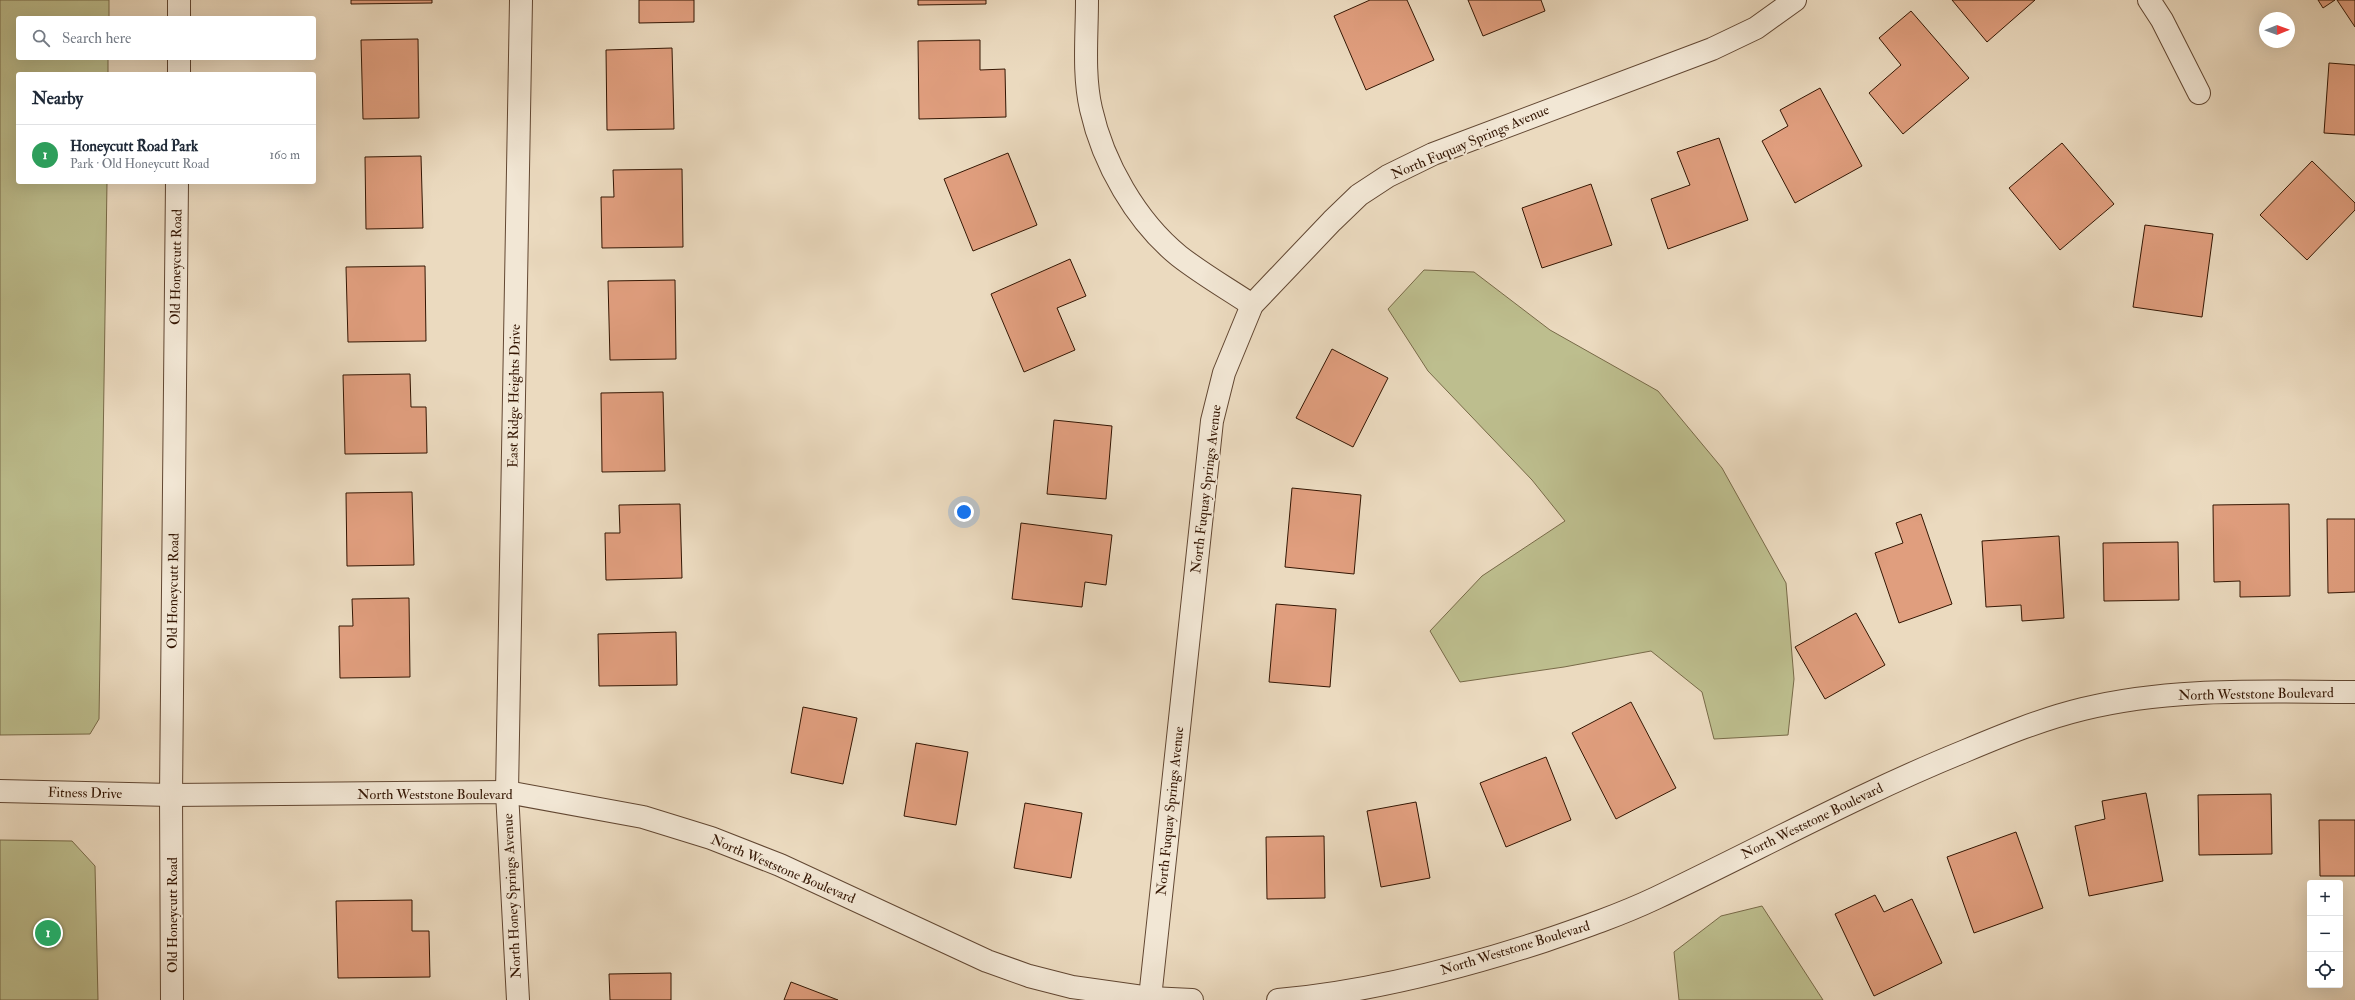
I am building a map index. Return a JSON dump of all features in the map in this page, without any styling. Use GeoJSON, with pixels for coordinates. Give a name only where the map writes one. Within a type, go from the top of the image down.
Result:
{"type":"FeatureCollection","features":[{"type":"Feature","properties":{"kind":"street"},"geometry":{"type":"LineString","coordinates":[[179,0],[179,16]]}},
{"type":"Feature","properties":{"kind":"street","name":"East Ridge Heights Drive"},"geometry":{"type":"LineString","coordinates":[[507,792],[521,0]]}},
{"type":"Feature","properties":{"kind":"street"},"geometry":{"type":"LineString","coordinates":[[1087,0],[1086,69],[1091,109],[1101,141],[1129,198],[1155,233],[1179,256],[1252,306]]}},
{"type":"Feature","properties":{"kind":"street","name":"North Fuquay Springs Avenue"},"geometry":{"type":"LineString","coordinates":[[1150,998],[1212,421],[1224,373],[1252,306],[1332,221],[1359,195],[1388,176],[1434,154],[1712,49],[1756,28],[1795,0]]}},
{"type":"Feature","properties":{"kind":"street"},"geometry":{"type":"LineString","coordinates":[[2149,0],[2162,20],[2199,93]]}},
{"type":"Feature","properties":{"kind":"street"},"geometry":{"type":"LineString","coordinates":[[178,72],[179,60]]}},
{"type":"Feature","properties":{"kind":"street","name":"Old Honeycutt Road"},"geometry":{"type":"LineString","coordinates":[[172,1000],[171,795],[177,184]]}},
{"type":"Feature","properties":{"kind":"street","name":"North Weststone Boulevard"},"geometry":{"type":"LineString","coordinates":[[1278,1000],[1362,989],[1442,971],[1514,951],[1586,926],[1654,899],[1837,807],[1916,770],[2043,720],[2084,708],[2141,698],[2198,692],[2355,692]]}},
{"type":"Feature","properties":{"kind":"street","name":"Fitness Drive"},"geometry":{"type":"LineString","coordinates":[[0,791],[171,795]]}},
{"type":"Feature","properties":{"kind":"street","name":"North Weststone Boulevard"},"geometry":{"type":"LineString","coordinates":[[171,795],[507,792],[643,817],[711,838],[780,865],[987,962],[1029,976],[1072,987],[1150,998],[1192,1000]]}},
{"type":"Feature","properties":{"kind":"street","name":"North Honey Springs Avenue"},"geometry":{"type":"LineString","coordinates":[[507,792],[518,1000]]}},
{"type":"Feature","properties":{"kind":"green space"},"geometry":{"type":"Polygon","coordinates":[[[0,0],[109,0],[109,16],[16,16],[16,60],[108,60],[108,72],[16,72],[16,184],[107,184],[99,719],[90,734],[0,735],[0,0]]]}},
{"type":"Feature","properties":{"kind":"green space"},"geometry":{"type":"Polygon","coordinates":[[[1424,270],[1474,272],[1550,330],[1658,391],[1722,468],[1786,583],[1794,679],[1788,735],[1714,739],[1702,692],[1651,651],[1564,667],[1460,682],[1430,631],[1482,576],[1565,521],[1532,480],[1428,371],[1388,309],[1424,270]]]}},
{"type":"Feature","properties":{"kind":"green space"},"geometry":{"type":"Polygon","coordinates":[[[0,840],[72,841],[95,866],[98,1000],[0,1000],[0,840]]]}},
{"type":"Feature","properties":{"kind":"green space"},"geometry":{"type":"Polygon","coordinates":[[[1762,906],[1823,1000],[1679,1000],[1674,952],[1721,916],[1762,906]]]}},
{"type":"Feature","properties":{"kind":"building"},"geometry":{"type":"Polygon","coordinates":[[[351,0],[432,0],[432,3],[351,4],[351,0]]]}},
{"type":"Feature","properties":{"kind":"building"},"geometry":{"type":"Polygon","coordinates":[[[639,0],[694,0],[694,22],[639,23],[639,0]]]}},
{"type":"Feature","properties":{"kind":"building"},"geometry":{"type":"Polygon","coordinates":[[[918,0],[986,0],[986,4],[918,5],[918,0]]]}},
{"type":"Feature","properties":{"kind":"building"},"geometry":{"type":"Polygon","coordinates":[[[1370,0],[1407,0],[1434,60],[1366,90],[1334,16],[1370,0]]]}},
{"type":"Feature","properties":{"kind":"building"},"geometry":{"type":"Polygon","coordinates":[[[1468,0],[1541,0],[1545,11],[1483,36],[1468,0]]]}},
{"type":"Feature","properties":{"kind":"building"},"geometry":{"type":"Polygon","coordinates":[[[1952,0],[2035,0],[1987,42],[1952,0]]]}},
{"type":"Feature","properties":{"kind":"building"},"geometry":{"type":"Polygon","coordinates":[[[2318,0],[2335,0],[2323,8],[2318,0]]]}},
{"type":"Feature","properties":{"kind":"building"},"geometry":{"type":"Polygon","coordinates":[[[2337,0],[2355,0],[2355,27],[2337,0]]]}},
{"type":"Feature","properties":{"kind":"building"},"geometry":{"type":"Polygon","coordinates":[[[1911,11],[1969,78],[1903,134],[1869,93],[1901,65],[1879,38],[1911,11]]]}},
{"type":"Feature","properties":{"kind":"building"},"geometry":{"type":"Polygon","coordinates":[[[418,39],[419,118],[363,119],[361,40],[418,39]]]}},
{"type":"Feature","properties":{"kind":"building"},"geometry":{"type":"Polygon","coordinates":[[[980,40],[980,70],[1005,69],[1006,117],[919,119],[918,41],[980,40]]]}},
{"type":"Feature","properties":{"kind":"building"},"geometry":{"type":"Polygon","coordinates":[[[672,48],[674,129],[607,130],[606,50],[672,48]]]}},
{"type":"Feature","properties":{"kind":"building"},"geometry":{"type":"Polygon","coordinates":[[[2329,63],[2355,65],[2355,135],[2324,133],[2329,63]]]}},
{"type":"Feature","properties":{"kind":"building"},"geometry":{"type":"Polygon","coordinates":[[[1820,88],[1862,166],[1795,203],[1762,141],[1788,126],[1780,110],[1820,88]]]}},
{"type":"Feature","properties":{"kind":"building"},"geometry":{"type":"Polygon","coordinates":[[[1719,138],[1748,220],[1668,249],[1651,199],[1690,185],[1677,152],[1719,138]]]}},
{"type":"Feature","properties":{"kind":"building"},"geometry":{"type":"Polygon","coordinates":[[[2062,143],[2114,204],[2060,250],[2009,188],[2062,143]]]}},
{"type":"Feature","properties":{"kind":"building"},"geometry":{"type":"Polygon","coordinates":[[[1008,153],[1037,225],[973,251],[944,179],[1008,153]]]}},
{"type":"Feature","properties":{"kind":"building"},"geometry":{"type":"Polygon","coordinates":[[[421,156],[423,228],[366,229],[365,157],[421,156]]]}},
{"type":"Feature","properties":{"kind":"building"},"geometry":{"type":"Polygon","coordinates":[[[2312,161],[2355,203],[2355,210],[2307,260],[2260,215],[2312,161]]]}},
{"type":"Feature","properties":{"kind":"building"},"geometry":{"type":"Polygon","coordinates":[[[682,169],[683,247],[602,248],[601,197],[614,197],[613,170],[682,169]]]}},
{"type":"Feature","properties":{"kind":"building"},"geometry":{"type":"Polygon","coordinates":[[[1591,184],[1612,245],[1542,268],[1522,208],[1591,184]]]}},
{"type":"Feature","properties":{"kind":"building"},"geometry":{"type":"Polygon","coordinates":[[[2145,225],[2213,234],[2202,317],[2133,307],[2145,225]]]}},
{"type":"Feature","properties":{"kind":"building"},"geometry":{"type":"Polygon","coordinates":[[[1070,259],[1086,296],[1057,308],[1075,350],[1024,372],[991,294],[1070,259]]]}},
{"type":"Feature","properties":{"kind":"building"},"geometry":{"type":"Polygon","coordinates":[[[425,266],[426,341],[348,342],[346,267],[425,266]]]}},
{"type":"Feature","properties":{"kind":"building"},"geometry":{"type":"Polygon","coordinates":[[[675,280],[676,359],[610,360],[608,281],[675,280]]]}},
{"type":"Feature","properties":{"kind":"building"},"geometry":{"type":"Polygon","coordinates":[[[1332,349],[1388,378],[1353,447],[1296,418],[1332,349]]]}},
{"type":"Feature","properties":{"kind":"building"},"geometry":{"type":"Polygon","coordinates":[[[410,374],[411,407],[426,407],[427,453],[345,454],[343,375],[410,374]]]}},
{"type":"Feature","properties":{"kind":"building"},"geometry":{"type":"Polygon","coordinates":[[[663,392],[665,471],[602,472],[601,393],[663,392]]]}},
{"type":"Feature","properties":{"kind":"building"},"geometry":{"type":"Polygon","coordinates":[[[1054,420],[1112,426],[1106,499],[1047,494],[1054,420]]]}},
{"type":"Feature","properties":{"kind":"building"},"geometry":{"type":"Polygon","coordinates":[[[1292,488],[1361,495],[1354,574],[1285,567],[1292,488]]]}},
{"type":"Feature","properties":{"kind":"building"},"geometry":{"type":"Polygon","coordinates":[[[412,492],[414,565],[347,566],[346,493],[412,492]]]}},
{"type":"Feature","properties":{"kind":"building"},"geometry":{"type":"Polygon","coordinates":[[[680,504],[682,578],[606,580],[605,533],[620,533],[619,505],[680,504]]]}},
{"type":"Feature","properties":{"kind":"building"},"geometry":{"type":"Polygon","coordinates":[[[2289,504],[2290,596],[2240,597],[2240,581],[2214,582],[2213,505],[2289,504]]]}},
{"type":"Feature","properties":{"kind":"building"},"geometry":{"type":"Polygon","coordinates":[[[1921,514],[1952,604],[1899,623],[1875,553],[1903,543],[1896,523],[1921,514]]]}},
{"type":"Feature","properties":{"kind":"building"},"geometry":{"type":"Polygon","coordinates":[[[2327,519],[2355,519],[2355,592],[2328,593],[2327,519]]]}},
{"type":"Feature","properties":{"kind":"building"},"geometry":{"type":"Polygon","coordinates":[[[1021,523],[1112,535],[1106,585],[1085,582],[1082,607],[1012,599],[1021,523]]]}},
{"type":"Feature","properties":{"kind":"building"},"geometry":{"type":"Polygon","coordinates":[[[2059,536],[2064,618],[2022,621],[2021,605],[1986,607],[1982,541],[2059,536]]]}},
{"type":"Feature","properties":{"kind":"building"},"geometry":{"type":"Polygon","coordinates":[[[2178,542],[2179,600],[2104,601],[2103,543],[2178,542]]]}},
{"type":"Feature","properties":{"kind":"building"},"geometry":{"type":"Polygon","coordinates":[[[409,598],[410,677],[340,678],[339,626],[353,626],[352,599],[409,598]]]}},
{"type":"Feature","properties":{"kind":"building"},"geometry":{"type":"Polygon","coordinates":[[[1276,604],[1336,609],[1330,687],[1269,682],[1276,604]]]}},
{"type":"Feature","properties":{"kind":"building"},"geometry":{"type":"Polygon","coordinates":[[[1856,613],[1885,665],[1825,699],[1795,647],[1856,613]]]}},
{"type":"Feature","properties":{"kind":"building"},"geometry":{"type":"Polygon","coordinates":[[[676,632],[677,685],[599,686],[598,634],[676,632]]]}},
{"type":"Feature","properties":{"kind":"building"},"geometry":{"type":"Polygon","coordinates":[[[1631,702],[1676,788],[1616,819],[1572,733],[1631,702]]]}},
{"type":"Feature","properties":{"kind":"building"},"geometry":{"type":"Polygon","coordinates":[[[803,707],[857,718],[843,784],[791,773],[803,707]]]}},
{"type":"Feature","properties":{"kind":"building"},"geometry":{"type":"Polygon","coordinates":[[[916,743],[968,752],[956,825],[904,816],[916,743]]]}},
{"type":"Feature","properties":{"kind":"building"},"geometry":{"type":"Polygon","coordinates":[[[1546,757],[1571,820],[1506,847],[1480,783],[1546,757]]]}},
{"type":"Feature","properties":{"kind":"building"},"geometry":{"type":"Polygon","coordinates":[[[2146,793],[2163,881],[2089,896],[2075,826],[2105,819],[2102,801],[2146,793]]]}},
{"type":"Feature","properties":{"kind":"building"},"geometry":{"type":"Polygon","coordinates":[[[2271,794],[2272,854],[2199,855],[2198,795],[2271,794]]]}},
{"type":"Feature","properties":{"kind":"building"},"geometry":{"type":"Polygon","coordinates":[[[1416,802],[1430,878],[1381,887],[1367,811],[1416,802]]]}},
{"type":"Feature","properties":{"kind":"building"},"geometry":{"type":"Polygon","coordinates":[[[1025,803],[1082,813],[1071,878],[1014,868],[1025,803]]]}},
{"type":"Feature","properties":{"kind":"building"},"geometry":{"type":"Polygon","coordinates":[[[2319,820],[2355,820],[2355,876],[2320,876],[2319,820]]]}},
{"type":"Feature","properties":{"kind":"building"},"geometry":{"type":"Polygon","coordinates":[[[2016,832],[2043,908],[1974,933],[1947,857],[2016,832]]]}},
{"type":"Feature","properties":{"kind":"building"},"geometry":{"type":"Polygon","coordinates":[[[1324,836],[1325,898],[1267,899],[1266,837],[1324,836]]]}},
{"type":"Feature","properties":{"kind":"building"},"geometry":{"type":"Polygon","coordinates":[[[1875,895],[1884,912],[1912,899],[1942,963],[1874,996],[1835,914],[1875,895]]]}},
{"type":"Feature","properties":{"kind":"building"},"geometry":{"type":"Polygon","coordinates":[[[412,900],[412,931],[429,931],[430,977],[338,978],[336,901],[412,900]]]}},
{"type":"Feature","properties":{"kind":"building"},"geometry":{"type":"Polygon","coordinates":[[[671,973],[671,1000],[610,1000],[609,974],[671,973]]]}},
{"type":"Feature","properties":{"kind":"building"},"geometry":{"type":"Polygon","coordinates":[[[791,982],[838,1000],[784,1000],[791,982]]]}},
{"type":"Feature","properties":{"kind":"place","name":"Honeycutt Road Park"},"geometry":{"type":"Point","coordinates":[48,933]}}]}
